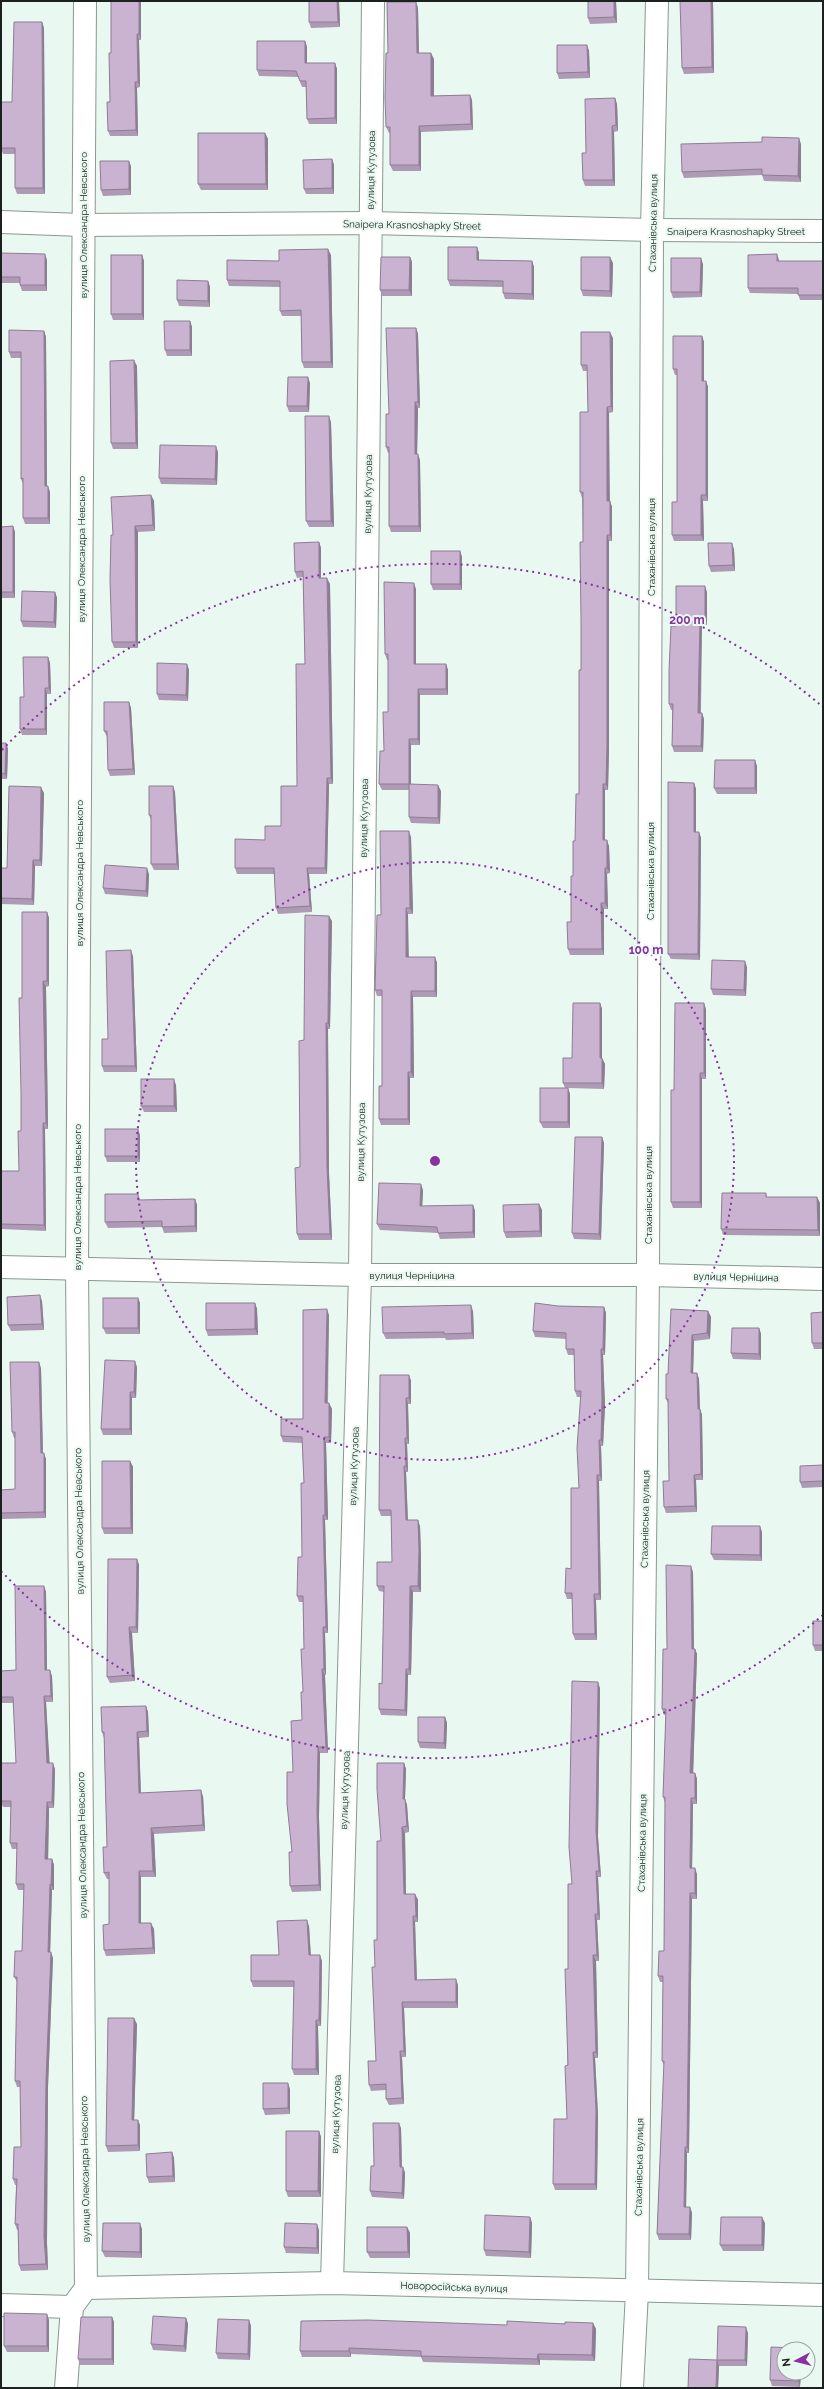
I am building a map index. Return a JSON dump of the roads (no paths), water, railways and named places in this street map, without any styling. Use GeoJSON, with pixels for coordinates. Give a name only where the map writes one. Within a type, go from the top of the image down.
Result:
{"type":"FeatureCollection","features":[{"type":"Feature","properties":{"kind":"street","name":"вулиця Олександра Невського"},"geometry":{"type":"LineString","coordinates":[[85,1],[82,225],[76,1269],[86,2288]]}},
{"type":"Feature","properties":{"kind":"street","name":"вулиця Кутузова"},"geometry":{"type":"LineString","coordinates":[[332,2283],[360,1275],[373,1]]}},
{"type":"Feature","properties":{"kind":"street","name":"Стаханівська вулиця"},"geometry":{"type":"LineString","coordinates":[[632,2388],[637,2292],[648,1275],[652,230],[657,1]]}},
{"type":"Feature","properties":{"kind":"street","name":"Snaipera Krasnoshapky Street"},"geometry":{"type":"LineString","coordinates":[[1,222],[82,225],[370,223],[652,230],[823,231]]}},
{"type":"Feature","properties":{"kind":"street","name":"вулиця Черніцина"},"geometry":{"type":"LineString","coordinates":[[1,1267],[360,1275],[648,1275],[823,1279]]}},
{"type":"Feature","properties":{"kind":"street","name":"Новоросійська вулиця"},"geometry":{"type":"LineString","coordinates":[[86,2288],[332,2283],[637,2292],[823,2295]]}},
{"type":"Feature","properties":{"kind":"street"},"geometry":{"type":"LineString","coordinates":[[66,2388],[72,2306],[86,2288]]}},
{"type":"Feature","properties":{"kind":"street"},"geometry":{"type":"LineString","coordinates":[[1,2305],[72,2306]]}}]}
